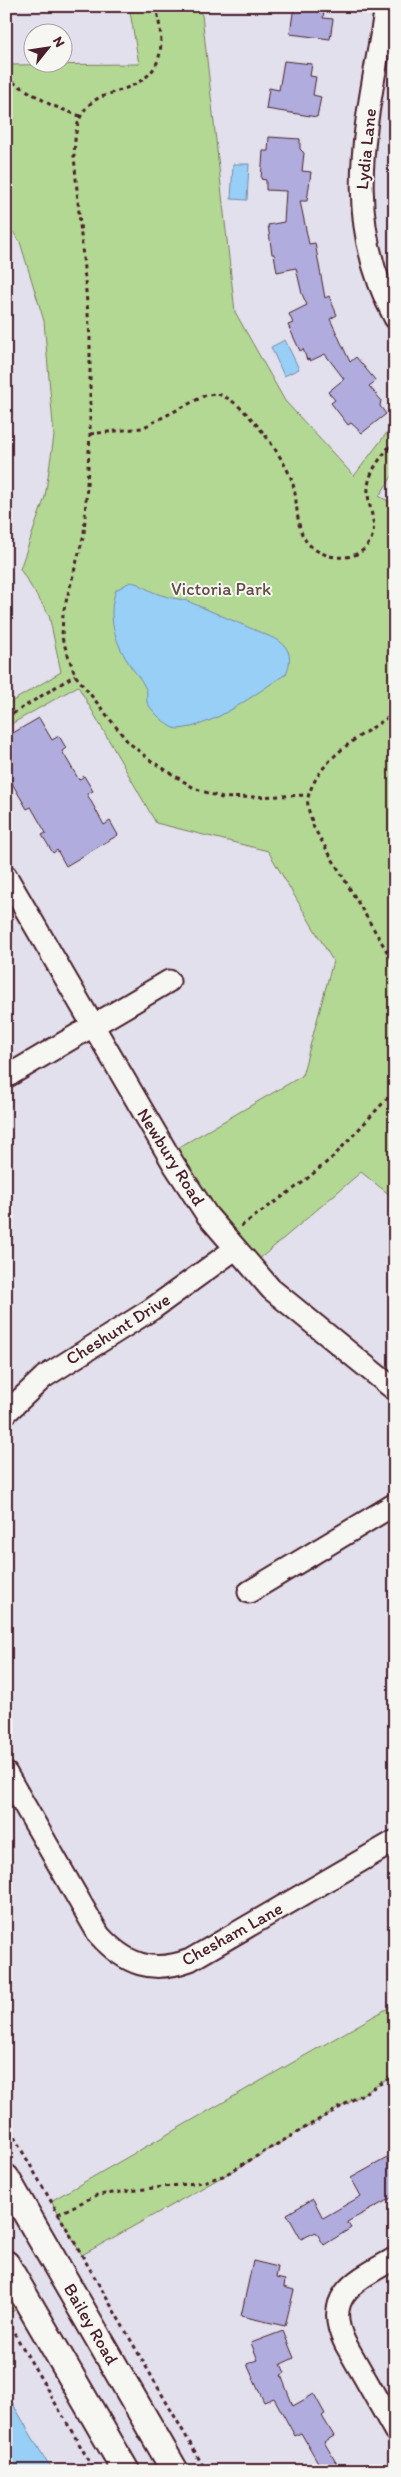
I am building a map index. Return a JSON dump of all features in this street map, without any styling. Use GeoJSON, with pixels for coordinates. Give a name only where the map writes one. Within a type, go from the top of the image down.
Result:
{"type":"FeatureCollection","features":[{"type":"Feature","properties":{"kind":"main road","name":"Bailey Road"},"geometry":{"type":"LineString","coordinates":[[6,2178],[175,2471]]}},
{"type":"Feature","properties":{"kind":"main road"},"geometry":{"type":"LineString","coordinates":[[6,2264],[126,2471]]}},
{"type":"Feature","properties":{"kind":"street","name":"Lydia Lane"},"geometry":{"type":"LineString","coordinates":[[386,6],[362,157],[360,188],[364,231],[370,256],[380,286],[395,318]]}},
{"type":"Feature","properties":{"kind":"street","name":"Newbury Road"},"geometry":{"type":"LineString","coordinates":[[6,876],[173,1163],[230,1244],[271,1289],[292,1308],[395,1390]]}},
{"type":"Feature","properties":{"kind":"street"},"geometry":{"type":"LineString","coordinates":[[6,1077],[169,981]]}},
{"type":"Feature","properties":{"kind":"street","name":"Cheshunt Drive"},"geometry":{"type":"LineString","coordinates":[[6,1413],[44,1377],[152,1309],[230,1244]]}},
{"type":"Feature","properties":{"kind":"street"},"geometry":{"type":"LineString","coordinates":[[249,1592],[395,1504]]}},
{"type":"Feature","properties":{"kind":"street","name":"Chesham Lane"},"geometry":{"type":"LineString","coordinates":[[6,1773],[99,1935],[111,1948],[123,1956],[148,1966],[170,1968],[190,1960],[395,1841]]}},
{"type":"Feature","properties":{"kind":"street"},"geometry":{"type":"LineString","coordinates":[[395,2258],[350,2286],[341,2298],[337,2317],[344,2343],[395,2431]]}},
{"type":"Feature","properties":{"kind":"path"},"geometry":{"type":"LineString","coordinates":[[156,6],[161,29],[161,50],[157,67],[143,80],[120,91],[102,96],[88,105],[80,116],[75,132],[74,156],[90,337],[90,434],[84,534],[63,613],[62,638],[75,674],[128,742],[150,760],[194,788],[222,798],[309,795]]}},
{"type":"Feature","properties":{"kind":"path"},"geometry":{"type":"LineString","coordinates":[[6,78],[50,105],[80,116]]}},
{"type":"Feature","properties":{"kind":"path"},"geometry":{"type":"LineString","coordinates":[[90,434],[142,428],[206,395],[217,394],[229,399],[243,409],[255,424],[275,450],[290,477],[302,535],[318,550],[331,557],[343,558],[356,555],[370,541],[374,531],[374,521],[367,496],[369,482],[375,467],[395,440]]}},
{"type":"Feature","properties":{"kind":"path"},"geometry":{"type":"LineString","coordinates":[[6,718],[75,674]]}},
{"type":"Feature","properties":{"kind":"path"},"geometry":{"type":"LineString","coordinates":[[395,713],[329,761],[309,795],[308,810],[314,828],[395,965]]}},
{"type":"Feature","properties":{"kind":"path"},"geometry":{"type":"LineString","coordinates":[[230,1244],[334,1156],[395,1090]]}},
{"type":"Feature","properties":{"kind":"path"},"geometry":{"type":"LineString","coordinates":[[58,2214],[97,2195],[203,2182],[223,2176],[395,2075]]}},
{"type":"Feature","properties":{"kind":"path"},"geometry":{"type":"LineString","coordinates":[[6,2123],[206,2471]]}},
{"type":"Feature","properties":{"kind":"path"},"geometry":{"type":"LineString","coordinates":[[6,2319],[95,2471]]}},
{"type":"Feature","properties":{"kind":"green space","name":"Victoria Park"},"geometry":{"type":"Polygon","coordinates":[[[129,6],[194,6],[202,15],[235,312],[285,401],[354,476],[395,422],[395,472],[379,496],[395,505],[395,1199],[361,1172],[250,1267],[167,1154],[302,1076],[333,961],[268,851],[156,823],[78,686],[6,727],[6,705],[61,672],[49,615],[20,569],[45,497],[54,436],[44,321],[20,242],[6,222],[6,65],[22,65],[22,72],[72,72],[72,65],[139,64],[129,6]]]}},
{"type":"Feature","properties":{"kind":"green space"},"geometry":{"type":"Polygon","coordinates":[[[395,2004],[395,2075],[238,2168],[82,2255],[51,2201],[395,2004]]]}},
{"type":"Feature","properties":{"kind":"green space"},"geometry":{"type":"Polygon","coordinates":[[[6,2289],[17,2309],[6,2315],[6,2289]]]}},
{"type":"Feature","properties":{"kind":"water"},"geometry":{"type":"Polygon","coordinates":[[[233,164],[249,164],[247,200],[231,199],[233,164]]]}},
{"type":"Feature","properties":{"kind":"water"},"geometry":{"type":"Polygon","coordinates":[[[285,340],[299,369],[284,376],[271,347],[285,340]]]}},
{"type":"Feature","properties":{"kind":"water"},"geometry":{"type":"Polygon","coordinates":[[[130,582],[161,595],[185,600],[278,640],[286,647],[290,659],[286,674],[220,716],[192,727],[178,729],[170,726],[152,710],[147,702],[145,687],[123,654],[113,627],[112,609],[116,590],[130,582]]]}},
{"type":"Feature","properties":{"kind":"water"},"geometry":{"type":"Polygon","coordinates":[[[6,2392],[52,2471],[6,2471],[6,2392]]]}},
{"type":"Feature","properties":{"kind":"building"},"geometry":{"type":"Polygon","coordinates":[[[294,6],[325,6],[323,18],[333,19],[330,39],[290,34],[294,6]]]}},
{"type":"Feature","properties":{"kind":"building"},"geometry":{"type":"Polygon","coordinates":[[[284,61],[312,64],[310,76],[316,77],[313,95],[321,97],[317,117],[266,109],[269,88],[279,90],[284,61]]]}},
{"type":"Feature","properties":{"kind":"building"},"geometry":{"type":"Polygon","coordinates":[[[269,137],[300,139],[300,149],[304,153],[302,171],[311,172],[307,201],[300,201],[309,244],[315,243],[325,298],[329,296],[337,315],[330,319],[350,362],[356,357],[376,381],[369,386],[381,400],[380,406],[386,414],[362,433],[351,423],[348,425],[331,403],[335,400],[328,392],[344,379],[325,354],[310,361],[309,359],[307,360],[303,349],[300,351],[288,325],[293,323],[289,314],[307,305],[302,294],[296,268],[277,272],[274,254],[272,254],[268,225],[284,222],[286,191],[266,190],[266,180],[261,179],[263,151],[268,151],[269,137]]]}},
{"type":"Feature","properties":{"kind":"building"},"geometry":{"type":"Polygon","coordinates":[[[39,718],[52,740],[59,736],[66,748],[62,751],[79,780],[84,776],[93,791],[87,794],[104,825],[110,821],[118,835],[66,866],[57,850],[53,853],[42,835],[46,833],[31,807],[27,809],[6,773],[6,737],[39,718]]]}},
{"type":"Feature","properties":{"kind":"building"},"geometry":{"type":"Polygon","coordinates":[[[387,2158],[395,2171],[395,2196],[347,2222],[351,2228],[324,2245],[316,2232],[301,2239],[287,2214],[313,2199],[323,2218],[361,2196],[351,2178],[387,2158]]]}},
{"type":"Feature","properties":{"kind":"building"},"geometry":{"type":"Polygon","coordinates":[[[253,2261],[278,2267],[276,2278],[285,2280],[284,2287],[294,2290],[285,2326],[241,2316],[253,2261]]]}},
{"type":"Feature","properties":{"kind":"building"},"geometry":{"type":"Polygon","coordinates":[[[283,2331],[294,2358],[281,2364],[285,2373],[281,2375],[293,2406],[314,2394],[325,2414],[322,2416],[334,2436],[324,2442],[341,2471],[323,2471],[301,2433],[295,2436],[274,2398],[264,2402],[247,2364],[258,2360],[251,2343],[283,2331]]]}}]}
